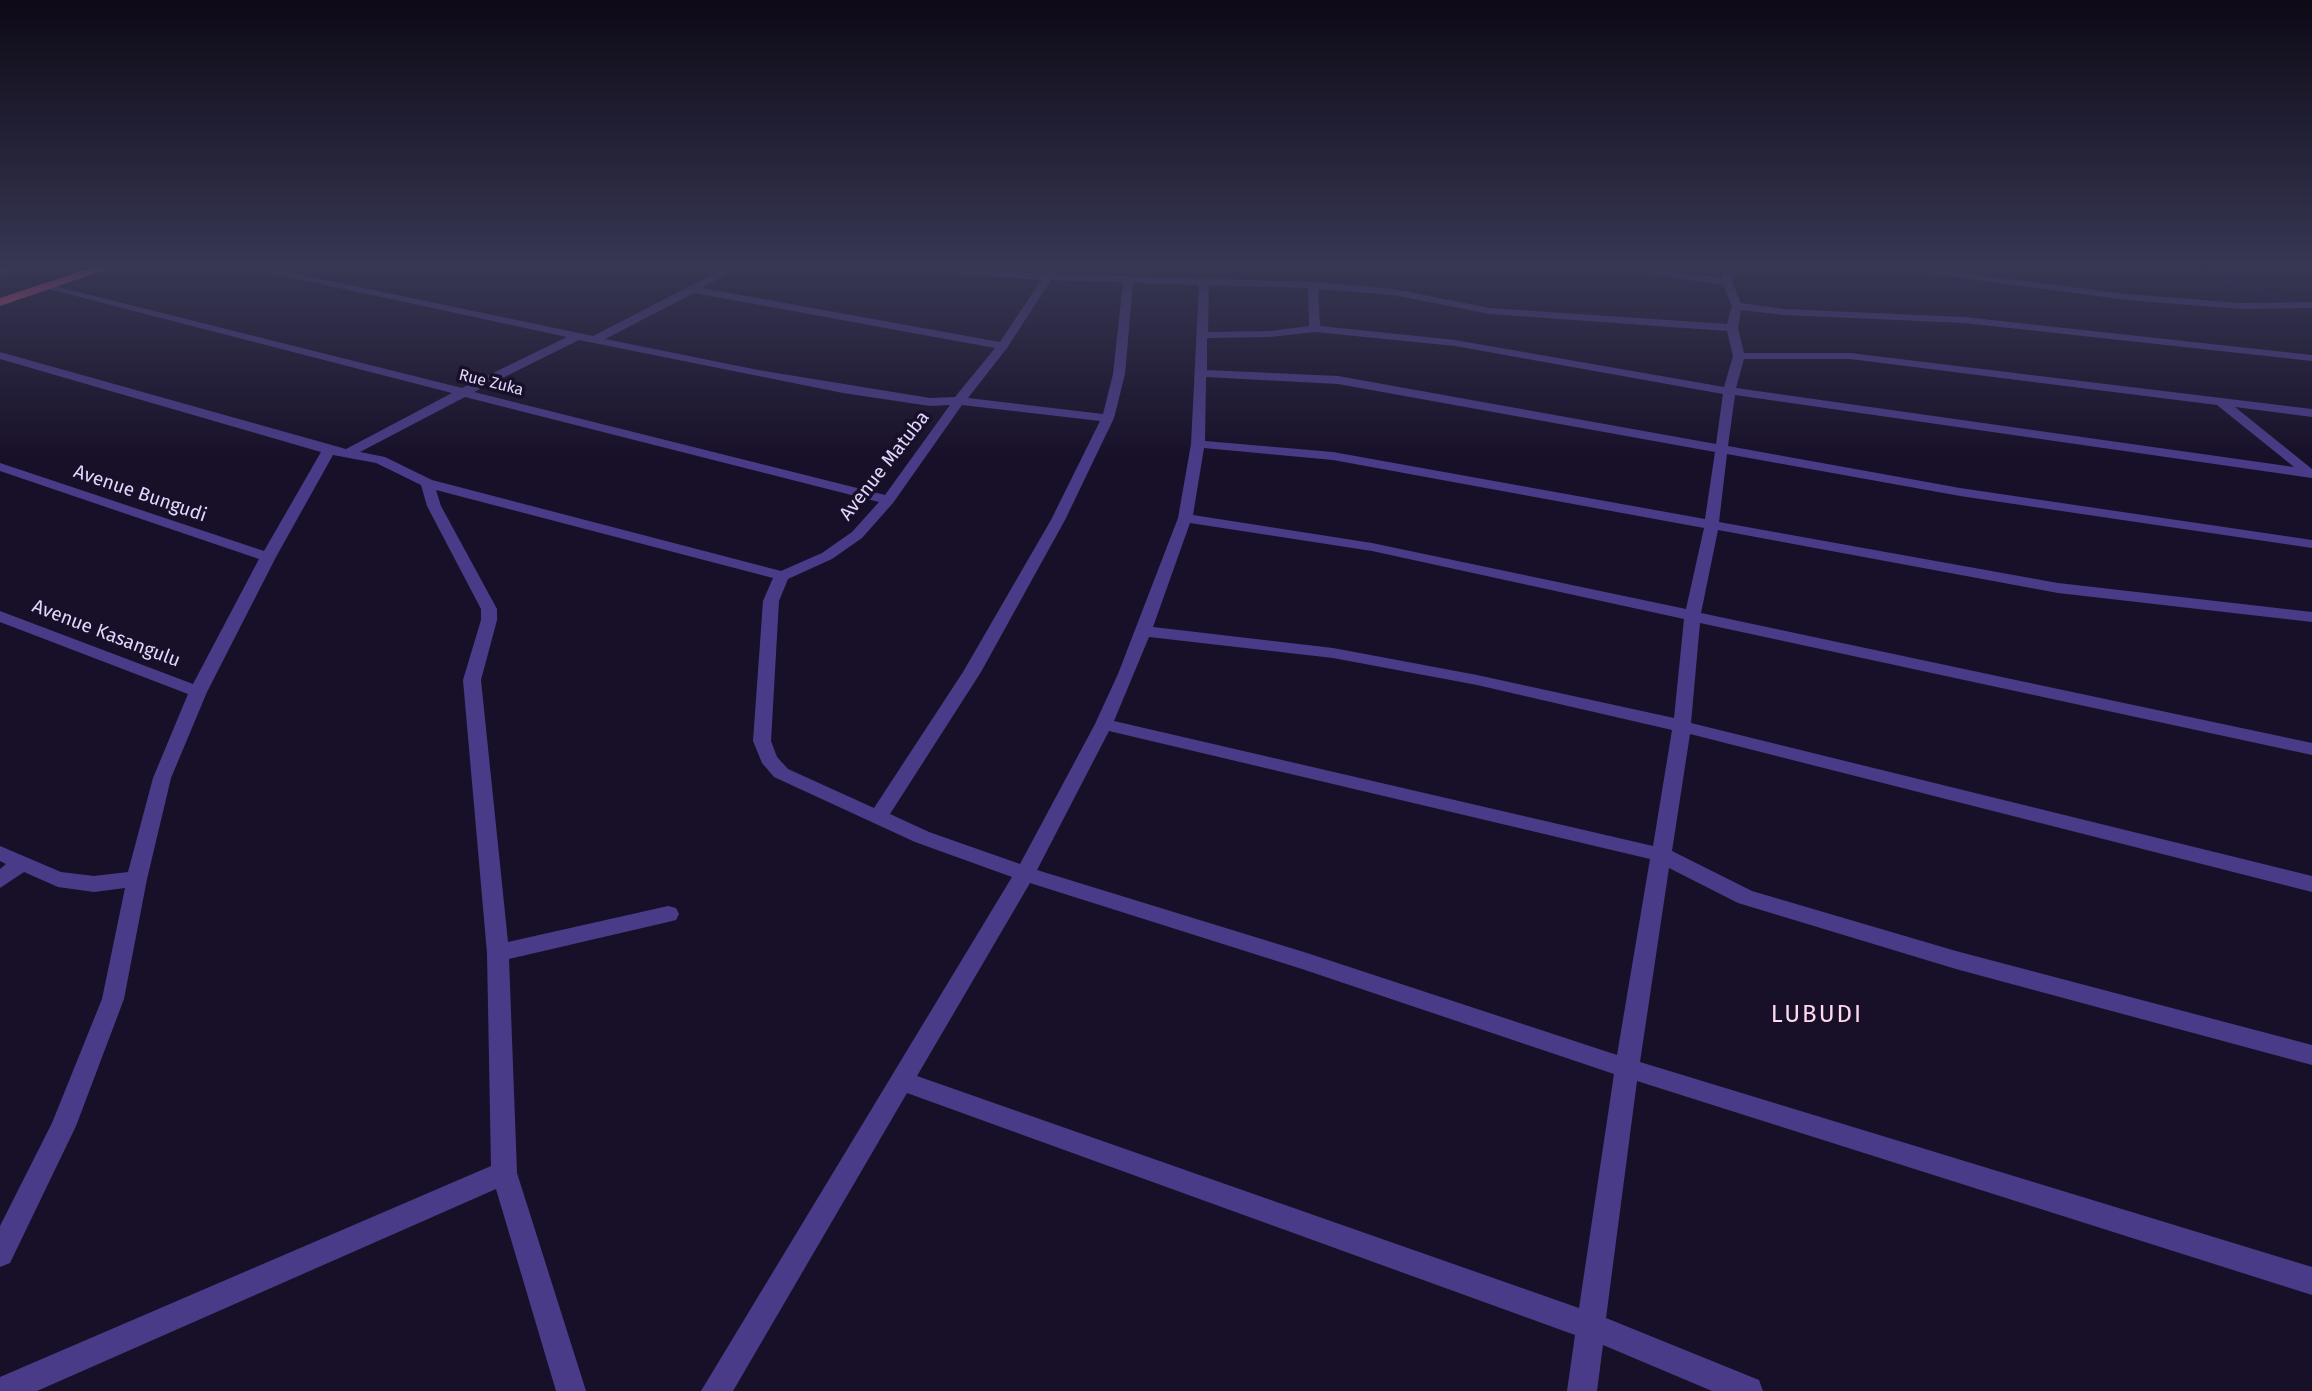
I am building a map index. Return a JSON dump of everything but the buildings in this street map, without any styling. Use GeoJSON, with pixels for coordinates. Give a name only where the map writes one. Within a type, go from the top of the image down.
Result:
{"type":"FeatureCollection","features":[{"type":"Feature","properties":{"kind":"street","name":"Rue Zuka"},"geometry":{"type":"LineString","coordinates":[[213,329],[888,500]]}},
{"type":"Feature","properties":{"kind":"street"},"geometry":{"type":"LineString","coordinates":[[549,329],[843,389],[930,402],[959,401],[1108,418]]}},
{"type":"Feature","properties":{"kind":"street"},"geometry":{"type":"LineString","coordinates":[[594,340],[615,329]]}},
{"type":"Feature","properties":{"kind":"street"},"geometry":{"type":"LineString","coordinates":[[909,329],[1003,346]]}},
{"type":"Feature","properties":{"kind":"street","name":"Avenue Matuba"},"geometry":{"type":"LineString","coordinates":[[782,576],[827,556],[857,536],[888,500],[1014,329]]}},
{"type":"Feature","properties":{"kind":"street"},"geometry":{"type":"LineString","coordinates":[[879,816],[972,672],[1058,520],[1108,418],[1119,374],[1123,329]]}},
{"type":"Feature","properties":{"kind":"street"},"geometry":{"type":"LineString","coordinates":[[716,1391],[1025,874],[1104,724],[1143,631],[1185,518],[1198,444],[1202,373],[1200,329]]}},
{"type":"Feature","properties":{"kind":"street"},"geometry":{"type":"LineString","coordinates":[[1200,335],[1270,334],[1315,329],[1479,346],[1729,391],[2311,474]]}},
{"type":"Feature","properties":{"kind":"street"},"geometry":{"type":"LineString","coordinates":[[1582,1391],[1628,1068],[1682,726],[1693,614],[1712,523],[1729,391],[1738,356],[1732,329]]}},
{"type":"Feature","properties":{"kind":"street"},"geometry":{"type":"LineString","coordinates":[[2046,329],[2312,358]]}},
{"type":"Feature","properties":{"kind":"street"},"geometry":{"type":"LineString","coordinates":[[349,453],[579,335]]}},
{"type":"Feature","properties":{"kind":"street"},"geometry":{"type":"LineString","coordinates":[[0,355],[329,450],[380,460],[427,484],[782,576],[771,601],[762,741],[769,759],[781,774],[922,837],[1025,874],[1307,962],[1628,1068],[2312,1282]]}},
{"type":"Feature","properties":{"kind":"street"},"geometry":{"type":"LineString","coordinates":[[1738,356],[1842,355],[2312,414]]}},
{"type":"Feature","properties":{"kind":"street"},"geometry":{"type":"LineString","coordinates":[[1202,373],[1338,380],[1960,492],[2312,544]]}},
{"type":"Feature","properties":{"kind":"street"},"geometry":{"type":"LineString","coordinates":[[2221,402],[2311,474]]}},
{"type":"Feature","properties":{"kind":"street"},"geometry":{"type":"LineString","coordinates":[[1198,444],[1333,456],[2058,588],[2312,617]]}},
{"type":"Feature","properties":{"kind":"street"},"geometry":{"type":"LineString","coordinates":[[0,1254],[64,1126],[113,999],[137,879],[162,778],[198,692],[268,557],[329,450]]}},
{"type":"Feature","properties":{"kind":"street","name":"Avenue Bungudi"},"geometry":{"type":"LineString","coordinates":[[0,467],[268,557]]}},
{"type":"Feature","properties":{"kind":"street"},"geometry":{"type":"LineString","coordinates":[[427,484],[434,506],[489,609],[472,680],[498,953],[504,1173],[570,1391]]}},
{"type":"Feature","properties":{"kind":"street"},"geometry":{"type":"LineString","coordinates":[[1185,518],[1372,547],[2312,749]]}},
{"type":"Feature","properties":{"kind":"street","name":"Avenue Kasangulu"},"geometry":{"type":"LineString","coordinates":[[0,617],[198,692]]}},
{"type":"Feature","properties":{"kind":"street"},"geometry":{"type":"LineString","coordinates":[[1143,631],[1333,653],[1477,680],[1682,726],[2312,884]]}},
{"type":"Feature","properties":{"kind":"street"},"geometry":{"type":"LineString","coordinates":[[1104,724],[1662,855],[1701,878],[1745,897],[1956,960],[2312,1055]]}},
{"type":"Feature","properties":{"kind":"street"},"geometry":{"type":"LineString","coordinates":[[0,853],[58,878],[94,884],[137,879]]}},
{"type":"Feature","properties":{"kind":"street"},"geometry":{"type":"LineString","coordinates":[[0,880],[21,864]]}},
{"type":"Feature","properties":{"kind":"street"},"geometry":{"type":"LineString","coordinates":[[498,953],[668,914]]}},
{"type":"Feature","properties":{"kind":"street"},"geometry":{"type":"LineString","coordinates":[[902,1081],[1591,1326],[1748,1391]]}},
{"type":"Feature","properties":{"kind":"street"},"geometry":{"type":"LineString","coordinates":[[3,1391],[504,1173]]}},
{"type":"Feature","properties":{"kind":"district","name":"LUBUDI"},"geometry":{"type":"Point","coordinates":[1817,1015]}}]}
